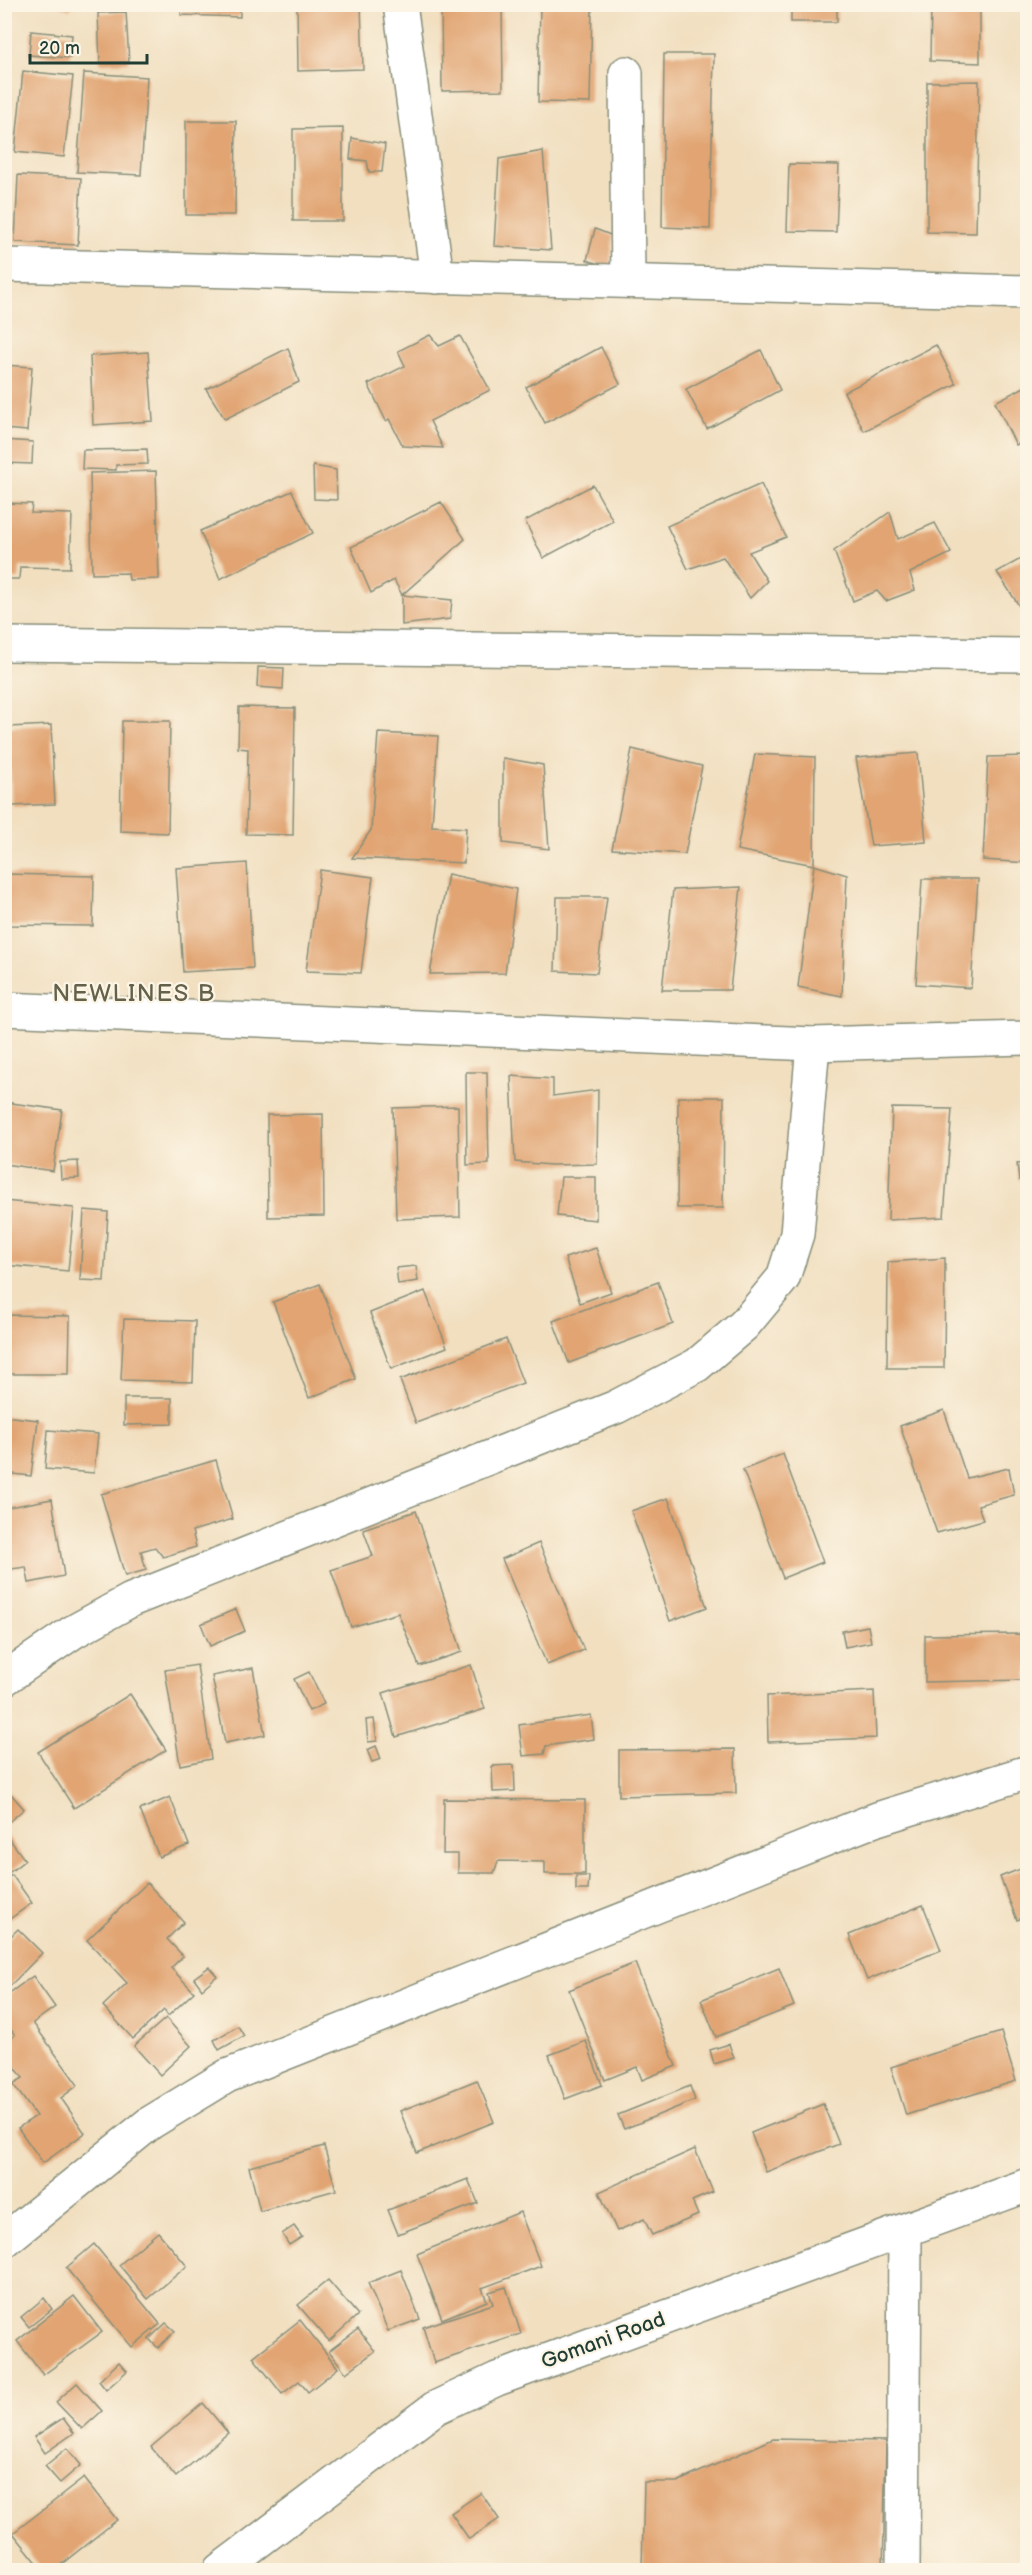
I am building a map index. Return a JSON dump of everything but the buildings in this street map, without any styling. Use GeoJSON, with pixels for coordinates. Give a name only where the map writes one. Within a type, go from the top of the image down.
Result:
{"type":"FeatureCollection","features":[{"type":"Feature","properties":{"kind":"street"},"geometry":{"type":"LineString","coordinates":[[400,4],[438,276]]}},
{"type":"Feature","properties":{"kind":"street"},"geometry":{"type":"LineString","coordinates":[[626,73],[628,281]]}},
{"type":"Feature","properties":{"kind":"street"},"geometry":{"type":"LineString","coordinates":[[4,265],[1028,292]]}},
{"type":"Feature","properties":{"kind":"street"},"geometry":{"type":"LineString","coordinates":[[4,644],[1028,655]]}},
{"type":"Feature","properties":{"kind":"street"},"geometry":{"type":"LineString","coordinates":[[4,1009],[813,1044],[1028,1038]]}},
{"type":"Feature","properties":{"kind":"street"},"geometry":{"type":"LineString","coordinates":[[4,1679],[73,1632],[131,1600],[616,1407],[697,1365],[744,1325],[783,1278],[797,1234],[813,1044]]}},
{"type":"Feature","properties":{"kind":"street"},"geometry":{"type":"LineString","coordinates":[[4,2241],[150,2123],[227,2076],[877,1819],[1028,1772]]}},
{"type":"Feature","properties":{"kind":"street","name":"Gomani Road"},"geometry":{"type":"LineString","coordinates":[[220,2571],[435,2408],[497,2379],[1028,2185]]}},
{"type":"Feature","properties":{"kind":"street"},"geometry":{"type":"LineString","coordinates":[[903,2571],[905,2231]]}},
{"type":"Feature","properties":{"kind":"district","name":"NEWLINES B"},"geometry":{"type":"Point","coordinates":[134,993]}}]}
